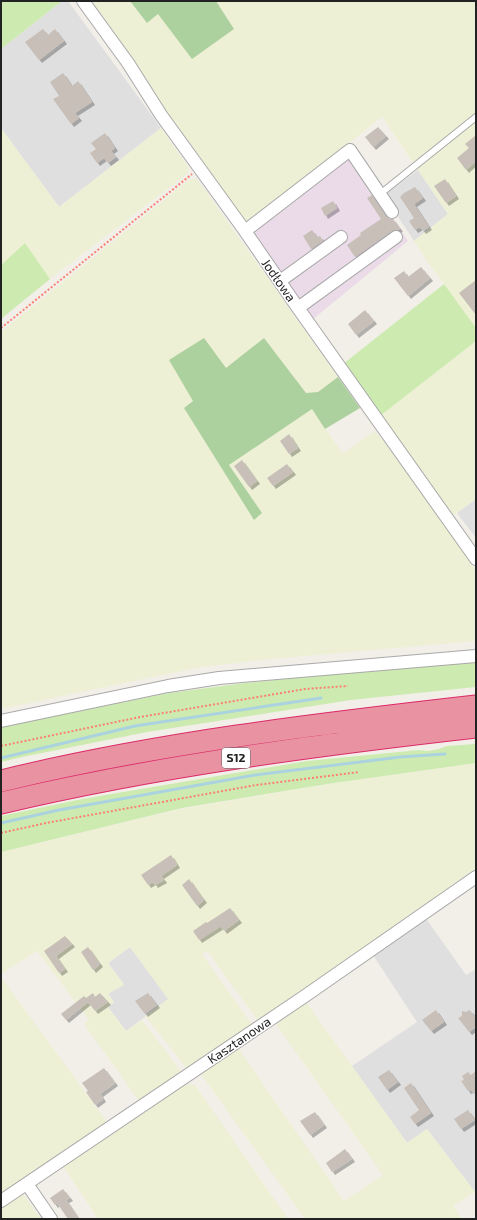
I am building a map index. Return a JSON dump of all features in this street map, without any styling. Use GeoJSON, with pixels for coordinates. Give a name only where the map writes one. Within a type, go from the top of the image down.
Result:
{"type":"FeatureCollection","features":[{"type":"Feature","properties":{"kind":"highway","name":"S12"},"geometry":{"type":"LineString","coordinates":[[1,781],[62,767],[221,739],[356,720],[476,706]]}},
{"type":"Feature","properties":{"kind":"highway","name":"S12"},"geometry":{"type":"LineString","coordinates":[[1,803],[98,782],[223,760],[476,727]]}},
{"type":"Feature","properties":{"kind":"street","name":"Jodłowa"},"geometry":{"type":"LineString","coordinates":[[83,1],[128,63],[161,115],[245,231],[476,559]]}},
{"type":"Feature","properties":{"kind":"street"},"geometry":{"type":"LineString","coordinates":[[245,231],[350,150],[392,212]]}},
{"type":"Feature","properties":{"kind":"street"},"geometry":{"type":"LineString","coordinates":[[280,281],[341,237]]}},
{"type":"Feature","properties":{"kind":"street"},"geometry":{"type":"LineString","coordinates":[[298,308],[396,237]]}},
{"type":"Feature","properties":{"kind":"street"},"geometry":{"type":"LineString","coordinates":[[1,721],[168,686],[219,678],[476,656]]}},
{"type":"Feature","properties":{"kind":"street","name":"Kasztanowa"},"geometry":{"type":"LineString","coordinates":[[1,1201],[305,996],[476,877]]}},
{"type":"Feature","properties":{"kind":"street"},"geometry":{"type":"LineString","coordinates":[[27,1184],[51,1219]]}},
{"type":"Feature","properties":{"kind":"lane"},"geometry":{"type":"LineString","coordinates":[[380,194],[476,117]]}},
{"type":"Feature","properties":{"kind":"path"},"geometry":{"type":"LineString","coordinates":[[1,328],[200,168]]}},
{"type":"Feature","properties":{"kind":"path"},"geometry":{"type":"LineString","coordinates":[[1,746],[140,717],[305,689],[348,686]]}},
{"type":"Feature","properties":{"kind":"path"},"geometry":{"type":"LineString","coordinates":[[1,833],[46,823],[256,785],[359,772]]}},
{"type":"Feature","properties":{"kind":"shaded area"},"geometry":{"type":"Polygon","coordinates":[[[62,1],[68,1],[161,128],[59,207],[1,128],[1,49],[62,1]]]}},
{"type":"Feature","properties":{"kind":"shaded area"},"geometry":{"type":"Polygon","coordinates":[[[347,157],[354,159],[408,241],[312,320],[251,231],[347,157]]]}},
{"type":"Feature","properties":{"kind":"shaded area"},"geometry":{"type":"Polygon","coordinates":[[[418,170],[448,214],[414,241],[384,195],[418,170]]]}},
{"type":"Feature","properties":{"kind":"shaded area"},"geometry":{"type":"Polygon","coordinates":[[[476,499],[476,538],[457,513],[476,499]]]}},
{"type":"Feature","properties":{"kind":"shaded area"},"geometry":{"type":"Polygon","coordinates":[[[425,917],[466,975],[476,969],[475,1192],[427,1129],[407,1143],[352,1066],[417,1022],[373,955],[425,917]]]}},
{"type":"Feature","properties":{"kind":"shaded area"},"geometry":{"type":"Polygon","coordinates":[[[130,947],[169,999],[126,1031],[108,1007],[114,1002],[108,994],[123,983],[108,963],[130,947]]]}},
{"type":"Feature","properties":{"kind":"green space"},"geometry":{"type":"Polygon","coordinates":[[[1,1],[62,1],[1,49],[1,1]]]}},
{"type":"Feature","properties":{"kind":"green space"},"geometry":{"type":"Polygon","coordinates":[[[86,1],[130,1],[147,23],[158,14],[234,29],[216,1],[476,1],[476,328],[414,241],[448,214],[382,117],[250,221],[241,221],[86,1]]]}},
{"type":"Feature","properties":{"kind":"green space"},"geometry":{"type":"Polygon","coordinates":[[[130,1],[216,1],[234,29],[192,59],[158,14],[147,23],[130,1]]]}},
{"type":"Feature","properties":{"kind":"green space"},"geometry":{"type":"Polygon","coordinates":[[[1,128],[59,207],[161,128],[189,168],[187,174],[50,279],[25,243],[1,265],[1,128]]]}},
{"type":"Feature","properties":{"kind":"green space"},"geometry":{"type":"Polygon","coordinates":[[[190,179],[197,179],[338,377],[318,392],[306,393],[264,338],[184,408],[254,520],[262,513],[229,465],[312,409],[343,454],[374,431],[396,455],[476,571],[476,641],[271,659],[196,668],[1,709],[1,332],[190,179]]]}},
{"type":"Feature","properties":{"kind":"green space"},"geometry":{"type":"Polygon","coordinates":[[[25,243],[50,279],[1,319],[1,265],[25,243]]]}},
{"type":"Feature","properties":{"kind":"green space"},"geometry":{"type":"Polygon","coordinates":[[[444,284],[476,328],[476,341],[380,416],[343,364],[444,284]]]}},
{"type":"Feature","properties":{"kind":"green space"},"geometry":{"type":"Polygon","coordinates":[[[204,338],[226,368],[264,338],[306,393],[318,392],[338,377],[360,408],[325,429],[312,409],[229,465],[262,513],[254,520],[184,408],[193,401],[169,360],[204,338]]]}},
{"type":"Feature","properties":{"kind":"green space"},"geometry":{"type":"Polygon","coordinates":[[[476,341],[476,499],[451,516],[380,416],[476,341]]]}},
{"type":"Feature","properties":{"kind":"green space"},"geometry":{"type":"Polygon","coordinates":[[[476,662],[476,687],[351,700],[147,732],[1,762],[1,727],[169,693],[245,683],[406,667],[476,662]]]}},
{"type":"Feature","properties":{"kind":"green space"},"geometry":{"type":"Polygon","coordinates":[[[476,744],[476,763],[327,784],[182,808],[1,852],[1,816],[82,799],[307,761],[419,750],[428,751],[447,746],[476,744]]]}},
{"type":"Feature","properties":{"kind":"green space"},"geometry":{"type":"Polygon","coordinates":[[[476,763],[476,868],[258,1021],[207,951],[202,954],[253,1026],[187,1069],[145,1016],[168,999],[130,947],[108,963],[124,985],[108,994],[114,1002],[108,1007],[126,1031],[142,1020],[181,1071],[139,1101],[84,1024],[89,1020],[37,951],[1,974],[1,852],[180,809],[327,784],[476,763]]]}},
{"type":"Feature","properties":{"kind":"green space"},"geometry":{"type":"Polygon","coordinates":[[[1,977],[107,1122],[1,1193],[1,977]]]}},
{"type":"Feature","properties":{"kind":"green space"},"geometry":{"type":"Polygon","coordinates":[[[306,1002],[407,1143],[427,1129],[475,1192],[453,1206],[462,1219],[305,1219],[200,1073],[238,1048],[344,1201],[383,1175],[275,1023],[306,1002]]]}},
{"type":"Feature","properties":{"kind":"green space"},"geometry":{"type":"Polygon","coordinates":[[[186,1084],[195,1085],[288,1219],[98,1219],[62,1165],[186,1084]]]}},
{"type":"Feature","properties":{"kind":"green space"},"geometry":{"type":"Polygon","coordinates":[[[22,1193],[41,1219],[1,1219],[1,1207],[22,1193]]]}},
{"type":"Feature","properties":{"kind":"building"},"geometry":{"type":"Polygon","coordinates":[[[43,29],[48,35],[55,29],[64,41],[39,60],[25,42],[43,29]]]}},
{"type":"Feature","properties":{"kind":"building"},"geometry":{"type":"Polygon","coordinates":[[[63,73],[72,86],[78,81],[92,102],[75,113],[79,118],[71,124],[53,99],[59,96],[50,82],[63,73]]]}},
{"type":"Feature","properties":{"kind":"building"},"geometry":{"type":"Polygon","coordinates":[[[378,127],[386,136],[373,147],[365,137],[378,127]]]}},
{"type":"Feature","properties":{"kind":"building"},"geometry":{"type":"Polygon","coordinates":[[[105,133],[115,148],[111,151],[116,157],[108,163],[104,158],[97,163],[90,153],[96,149],[91,143],[105,133]]]}},
{"type":"Feature","properties":{"kind":"building"},"geometry":{"type":"Polygon","coordinates":[[[476,135],[476,161],[466,170],[457,158],[469,148],[465,144],[476,135]]]}},
{"type":"Feature","properties":{"kind":"building"},"geometry":{"type":"Polygon","coordinates":[[[445,179],[456,196],[446,203],[434,186],[445,179]]]}},
{"type":"Feature","properties":{"kind":"building"},"geometry":{"type":"Polygon","coordinates":[[[415,187],[423,198],[414,204],[429,227],[423,231],[420,227],[415,230],[409,221],[414,218],[400,197],[415,187]]]}},
{"type":"Feature","properties":{"kind":"building"},"geometry":{"type":"Polygon","coordinates":[[[372,195],[386,216],[389,219],[393,219],[400,229],[392,231],[355,257],[347,245],[361,235],[360,233],[381,219],[367,198],[372,195]]]}},
{"type":"Feature","properties":{"kind":"building"},"geometry":{"type":"Polygon","coordinates":[[[333,201],[337,208],[325,216],[321,208],[333,201]]]}},
{"type":"Feature","properties":{"kind":"building"},"geometry":{"type":"Polygon","coordinates":[[[312,230],[317,237],[320,236],[323,241],[311,249],[303,236],[312,230]]]}},
{"type":"Feature","properties":{"kind":"building"},"geometry":{"type":"Polygon","coordinates":[[[421,267],[430,278],[408,296],[394,278],[404,271],[408,277],[421,267]]]}},
{"type":"Feature","properties":{"kind":"building"},"geometry":{"type":"Polygon","coordinates":[[[476,280],[476,315],[459,293],[476,280]]]}},
{"type":"Feature","properties":{"kind":"building"},"geometry":{"type":"Polygon","coordinates":[[[365,310],[374,321],[356,335],[348,324],[365,310]]]}},
{"type":"Feature","properties":{"kind":"building"},"geometry":{"type":"Polygon","coordinates":[[[289,434],[298,448],[289,454],[280,441],[289,434]]]}},
{"type":"Feature","properties":{"kind":"building"},"geometry":{"type":"Polygon","coordinates":[[[242,460],[257,481],[249,487],[234,466],[242,460]]]}},
{"type":"Feature","properties":{"kind":"building"},"geometry":{"type":"Polygon","coordinates":[[[287,464],[293,472],[273,486],[267,478],[287,464]]]}},
{"type":"Feature","properties":{"kind":"building"},"geometry":{"type":"Polygon","coordinates":[[[171,855],[177,865],[161,876],[164,880],[155,885],[153,882],[148,885],[141,875],[171,855]]]}},
{"type":"Feature","properties":{"kind":"building"},"geometry":{"type":"Polygon","coordinates":[[[189,879],[204,900],[197,906],[182,885],[189,879]]]}},
{"type":"Feature","properties":{"kind":"building"},"geometry":{"type":"Polygon","coordinates":[[[230,908],[239,920],[224,931],[221,926],[199,940],[193,931],[230,908]]]}},
{"type":"Feature","properties":{"kind":"building"},"geometry":{"type":"Polygon","coordinates":[[[65,936],[72,944],[56,956],[65,969],[59,973],[44,951],[65,936]]]}},
{"type":"Feature","properties":{"kind":"building"},"geometry":{"type":"Polygon","coordinates":[[[88,947],[100,964],[93,970],[81,952],[88,947]]]}},
{"type":"Feature","properties":{"kind":"building"},"geometry":{"type":"Polygon","coordinates":[[[93,993],[95,997],[100,993],[108,1002],[95,1011],[88,1002],[66,1020],[61,1014],[84,996],[86,998],[93,993]]]}},
{"type":"Feature","properties":{"kind":"building"},"geometry":{"type":"Polygon","coordinates":[[[148,993],[157,1005],[145,1014],[135,1001],[148,993]]]}},
{"type":"Feature","properties":{"kind":"building"},"geometry":{"type":"Polygon","coordinates":[[[436,1010],[444,1022],[431,1031],[422,1020],[436,1010]]]}},
{"type":"Feature","properties":{"kind":"building"},"geometry":{"type":"Polygon","coordinates":[[[470,1010],[476,1019],[476,1027],[469,1032],[458,1018],[462,1016],[462,1011],[466,1012],[470,1010]]]}},
{"type":"Feature","properties":{"kind":"building"},"geometry":{"type":"Polygon","coordinates":[[[104,1068],[115,1083],[100,1094],[103,1099],[95,1105],[82,1083],[104,1068]]]}},
{"type":"Feature","properties":{"kind":"building"},"geometry":{"type":"Polygon","coordinates":[[[389,1070],[398,1082],[387,1090],[378,1077],[389,1070]]]}},
{"type":"Feature","properties":{"kind":"building"},"geometry":{"type":"Polygon","coordinates":[[[476,1071],[476,1096],[471,1090],[468,1091],[461,1081],[464,1080],[462,1076],[468,1072],[471,1075],[476,1071]]]}},
{"type":"Feature","properties":{"kind":"building"},"geometry":{"type":"Polygon","coordinates":[[[411,1083],[431,1113],[415,1124],[410,1117],[419,1110],[404,1088],[411,1083]]]}},
{"type":"Feature","properties":{"kind":"building"},"geometry":{"type":"Polygon","coordinates":[[[468,1110],[475,1120],[461,1129],[454,1119],[468,1110]]]}},
{"type":"Feature","properties":{"kind":"building"},"geometry":{"type":"Polygon","coordinates":[[[315,1112],[324,1125],[310,1135],[300,1121],[315,1112]]]}},
{"type":"Feature","properties":{"kind":"building"},"geometry":{"type":"Polygon","coordinates":[[[345,1149],[352,1159],[332,1172],[326,1163],[345,1149]]]}},
{"type":"Feature","properties":{"kind":"building"},"geometry":{"type":"Polygon","coordinates":[[[63,1189],[70,1198],[66,1200],[79,1219],[68,1219],[57,1203],[55,1205],[50,1198],[63,1189]]]}},
{"type":"Feature","properties":{"kind":"waterway"},"geometry":{"type":"LineString","coordinates":[[1,758],[135,726],[321,698]]}},
{"type":"Feature","properties":{"kind":"waterway"},"geometry":{"type":"LineString","coordinates":[[1,823],[59,810],[255,775],[400,757],[445,754]]}}]}
